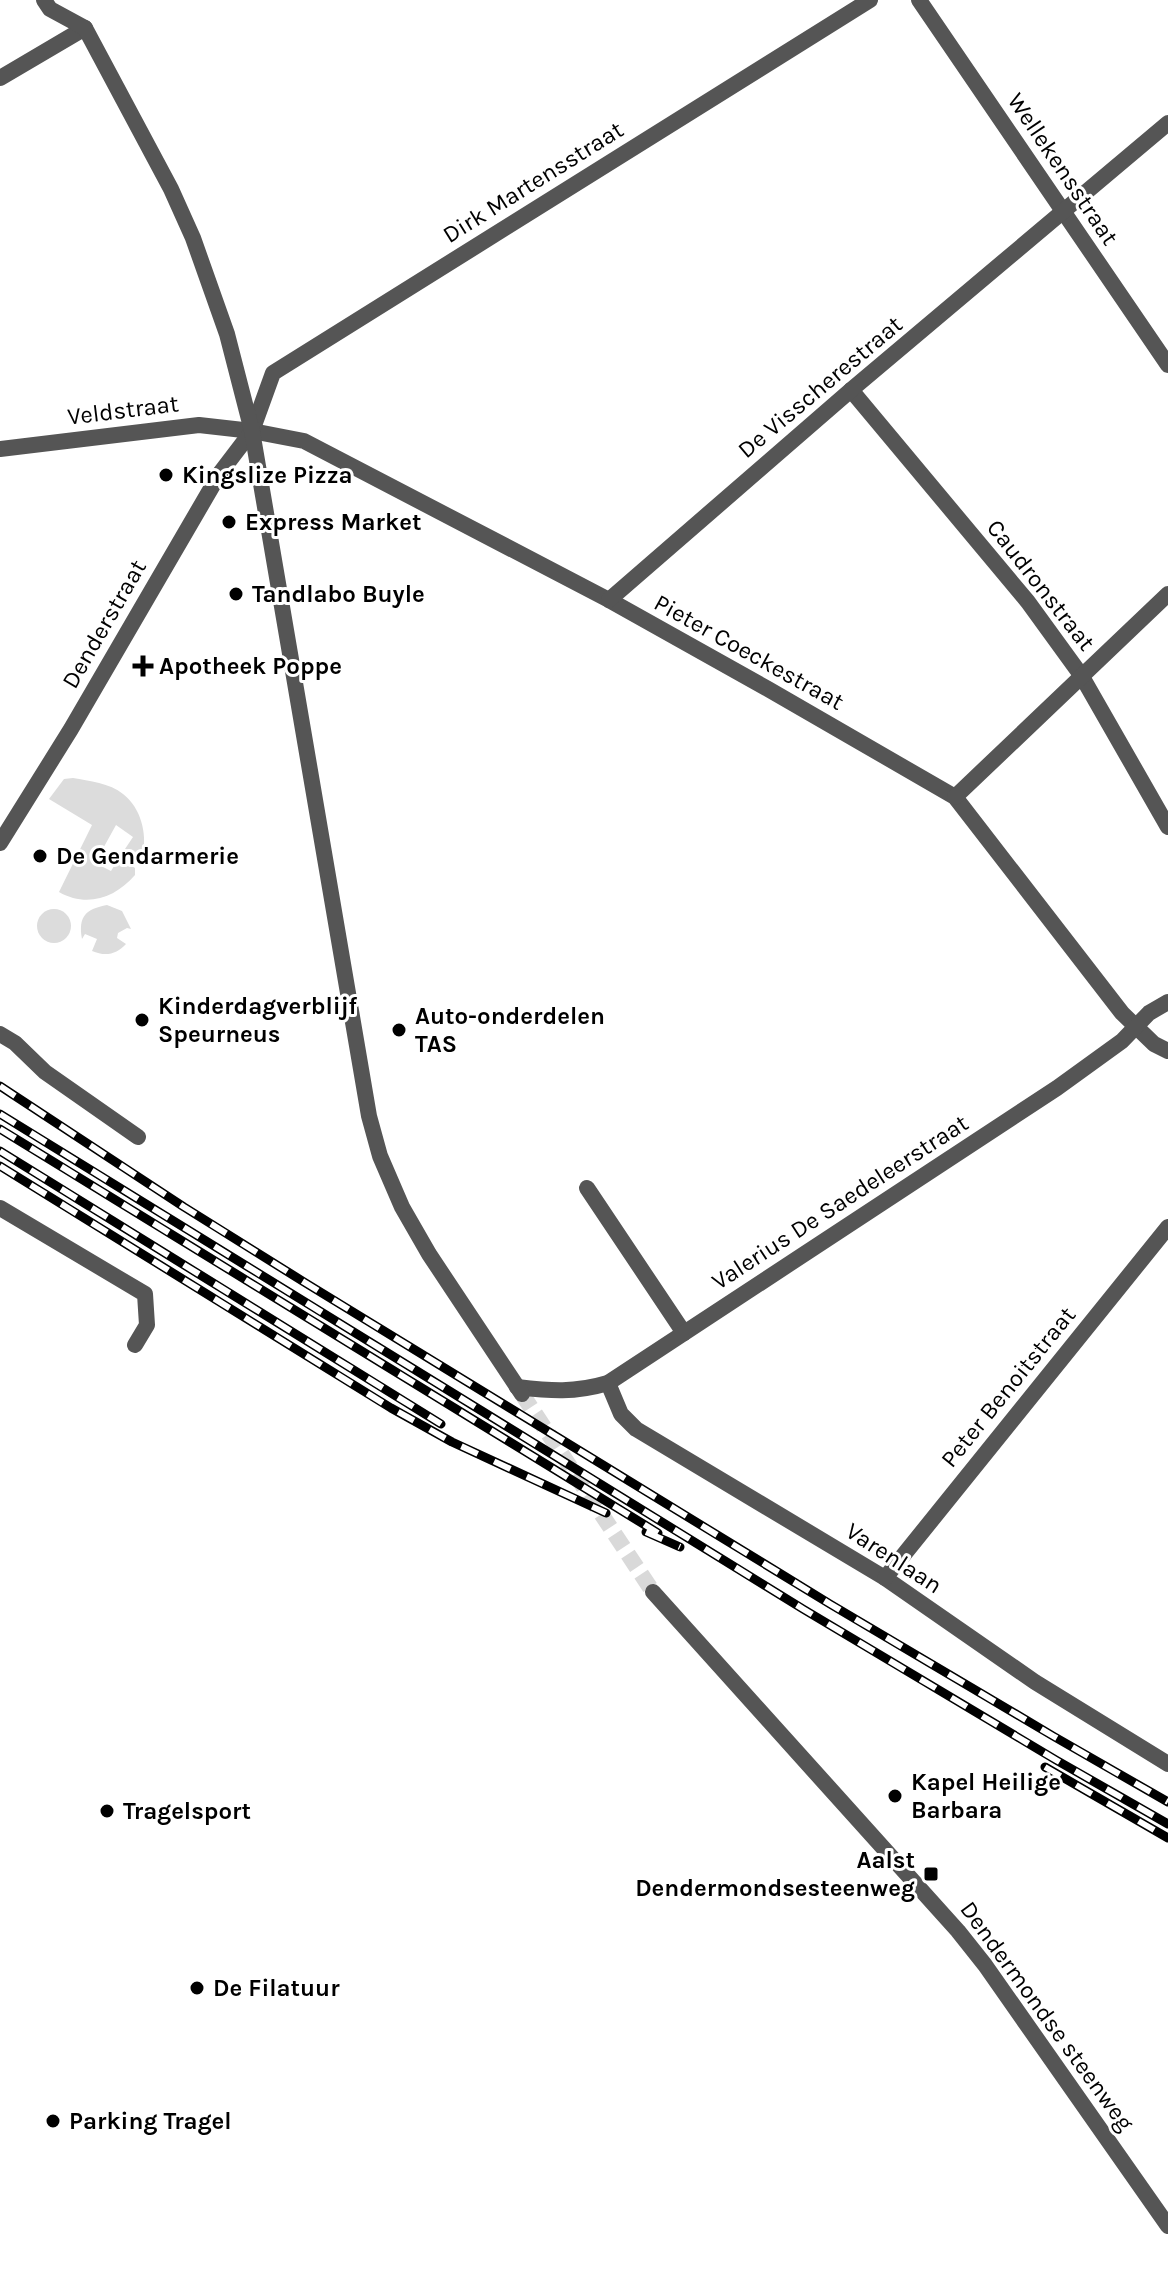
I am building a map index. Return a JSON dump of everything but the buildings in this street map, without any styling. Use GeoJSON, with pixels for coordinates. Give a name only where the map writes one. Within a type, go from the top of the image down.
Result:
{"type":"FeatureCollection","features":[{"type":"Feature","properties":{"kind":"street"},"geometry":{"type":"LineString","coordinates":[[44,0],[50,9],[85,28],[171,189],[193,238],[227,334],[252,431]]}},
{"type":"Feature","properties":{"kind":"street","name":"Dirk Martensstraat"},"geometry":{"type":"LineString","coordinates":[[252,431],[273,373],[870,0]]}},
{"type":"Feature","properties":{"kind":"street","name":"Wellekensstraat"},"geometry":{"type":"LineString","coordinates":[[919,0],[1168,365]]}},
{"type":"Feature","properties":{"kind":"street"},"geometry":{"type":"LineString","coordinates":[[0,78],[85,28]]}},
{"type":"Feature","properties":{"kind":"street","name":"De Visscherestraat"},"geometry":{"type":"LineString","coordinates":[[609,600],[851,390],[1168,123]]}},
{"type":"Feature","properties":{"kind":"street","name":"Caudronstraat"},"geometry":{"type":"LineString","coordinates":[[851,390],[1028,602],[1081,675],[1168,827]]}},
{"type":"Feature","properties":{"kind":"street","name":"Veldstraat"},"geometry":{"type":"LineString","coordinates":[[0,449],[199,425],[252,431]]}},
{"type":"Feature","properties":{"kind":"street","name":"Pieter Coeckestraat"},"geometry":{"type":"LineString","coordinates":[[252,431],[304,441],[609,600],[955,797],[1136,1028]]}},
{"type":"Feature","properties":{"kind":"street","name":"Denderstraat"},"geometry":{"type":"LineString","coordinates":[[0,843],[71,729],[220,473],[252,431]]}},
{"type":"Feature","properties":{"kind":"street","name":"Valerius De Saedeleerstraat"},"geometry":{"type":"LineString","coordinates":[[252,431],[369,1116],[380,1156],[402,1207],[429,1254],[520,1390],[559,1392],[608,1383],[1057,1088],[1122,1041],[1149,1013],[1168,1002]]}},
{"type":"Feature","properties":{"kind":"street"},"geometry":{"type":"LineString","coordinates":[[955,797],[1168,594]]}},
{"type":"Feature","properties":{"kind":"street"},"geometry":{"type":"LineString","coordinates":[[1136,1028],[1154,1044],[1168,1051]]}},
{"type":"Feature","properties":{"kind":"street"},"geometry":{"type":"LineString","coordinates":[[0,1034],[15,1043],[45,1072],[138,1137]]}},
{"type":"Feature","properties":{"kind":"street"},"geometry":{"type":"LineString","coordinates":[[587,1188],[684,1333]]}},
{"type":"Feature","properties":{"kind":"street"},"geometry":{"type":"LineString","coordinates":[[0,1208],[145,1294],[147,1325],[135,1345]]}},
{"type":"Feature","properties":{"kind":"street","name":"Peter Benoitstraat"},"geometry":{"type":"LineString","coordinates":[[885,1578],[1168,1227]]}},
{"type":"Feature","properties":{"kind":"street","name":"Varenlaan"},"geometry":{"type":"LineString","coordinates":[[608,1383],[621,1414],[636,1429],[885,1578],[1035,1682],[1168,1764]]}},
{"type":"Feature","properties":{"kind":"street","name":"Dendermondse steenweg"},"geometry":{"type":"LineString","coordinates":[[653,1592],[967,1942],[1168,2226]]}},
{"type":"Feature","properties":{"kind":"shaded area"},"geometry":{"type":"Polygon","coordinates":[[[73,778],[118,790],[134,806],[143,829],[143,854],[138,854],[125,849],[133,837],[116,825],[95,863],[111,871],[119,858],[135,868],[135,875],[110,895],[90,900],[59,892],[92,825],[49,799],[64,779],[73,778]]]}},
{"type":"Feature","properties":{"kind":"shaded area"},"geometry":{"type":"Polygon","coordinates":[[[107,905],[122,911],[131,929],[118,933],[117,938],[126,944],[123,947],[111,954],[102,954],[92,951],[97,939],[85,934],[82,939],[81,925],[89,911],[107,905]]]}},
{"type":"Feature","properties":{"kind":"shaded area"},"geometry":{"type":"Polygon","coordinates":[[[54,909],[66,914],[71,926],[66,938],[54,943],[42,938],[37,926],[42,914],[54,909]]]}},
{"type":"Feature","properties":{"kind":"tunnel"},"geometry":{"type":"LineString","coordinates":[[522,1394],[653,1592]]}},
{"type":"Feature","properties":{"kind":"railway"},"geometry":{"type":"LineString","coordinates":[[0,1086],[304,1282],[830,1604],[1168,1802]]}},
{"type":"Feature","properties":{"kind":"railway"},"geometry":{"type":"LineString","coordinates":[[0,1114],[803,1609],[1168,1824]]}},
{"type":"Feature","properties":{"kind":"railway"},"geometry":{"type":"LineString","coordinates":[[0,1129],[658,1533]]}},
{"type":"Feature","properties":{"kind":"railway"},"geometry":{"type":"LineString","coordinates":[[0,1151],[441,1424]]}},
{"type":"Feature","properties":{"kind":"railway"},"geometry":{"type":"LineString","coordinates":[[0,1166],[391,1408],[452,1442],[606,1513]]}},
{"type":"Feature","properties":{"kind":"railway"},"geometry":{"type":"LineString","coordinates":[[646,1532],[680,1547]]}},
{"type":"Feature","properties":{"kind":"railway"},"geometry":{"type":"LineString","coordinates":[[1045,1767],[1168,1838]]}},
{"type":"Feature","properties":{"kind":"place","name":"Kingslize Pizza"},"geometry":{"type":"Point","coordinates":[166,475]}},
{"type":"Feature","properties":{"kind":"place","name":"Express Market"},"geometry":{"type":"Point","coordinates":[229,522]}},
{"type":"Feature","properties":{"kind":"place","name":"Tandlabo Buyle"},"geometry":{"type":"Point","coordinates":[236,594]}},
{"type":"Feature","properties":{"kind":"place","name":"Apotheek Poppe"},"geometry":{"type":"Point","coordinates":[143,666]}},
{"type":"Feature","properties":{"kind":"place","name":"De Gendarmerie"},"geometry":{"type":"Point","coordinates":[40,856]}},
{"type":"Feature","properties":{"kind":"place","name":"Kinderdagverblijf Speurneus"},"geometry":{"type":"Point","coordinates":[142,1020]}},
{"type":"Feature","properties":{"kind":"place","name":"Auto-onderdelen TAS"},"geometry":{"type":"Point","coordinates":[399,1030]}},
{"type":"Feature","properties":{"kind":"place","name":"Kapel Heilige Barbara"},"geometry":{"type":"Point","coordinates":[895,1796]}},
{"type":"Feature","properties":{"kind":"place","name":"Tragelsport"},"geometry":{"type":"Point","coordinates":[107,1811]}},
{"type":"Feature","properties":{"kind":"place","name":"Aalst Dendermondsesteenweg"},"geometry":{"type":"Point","coordinates":[931,1874]}},
{"type":"Feature","properties":{"kind":"place","name":"De Filatuur"},"geometry":{"type":"Point","coordinates":[197,1988]}},
{"type":"Feature","properties":{"kind":"place","name":"Parking Tragel"},"geometry":{"type":"Point","coordinates":[53,2121]}}]}
